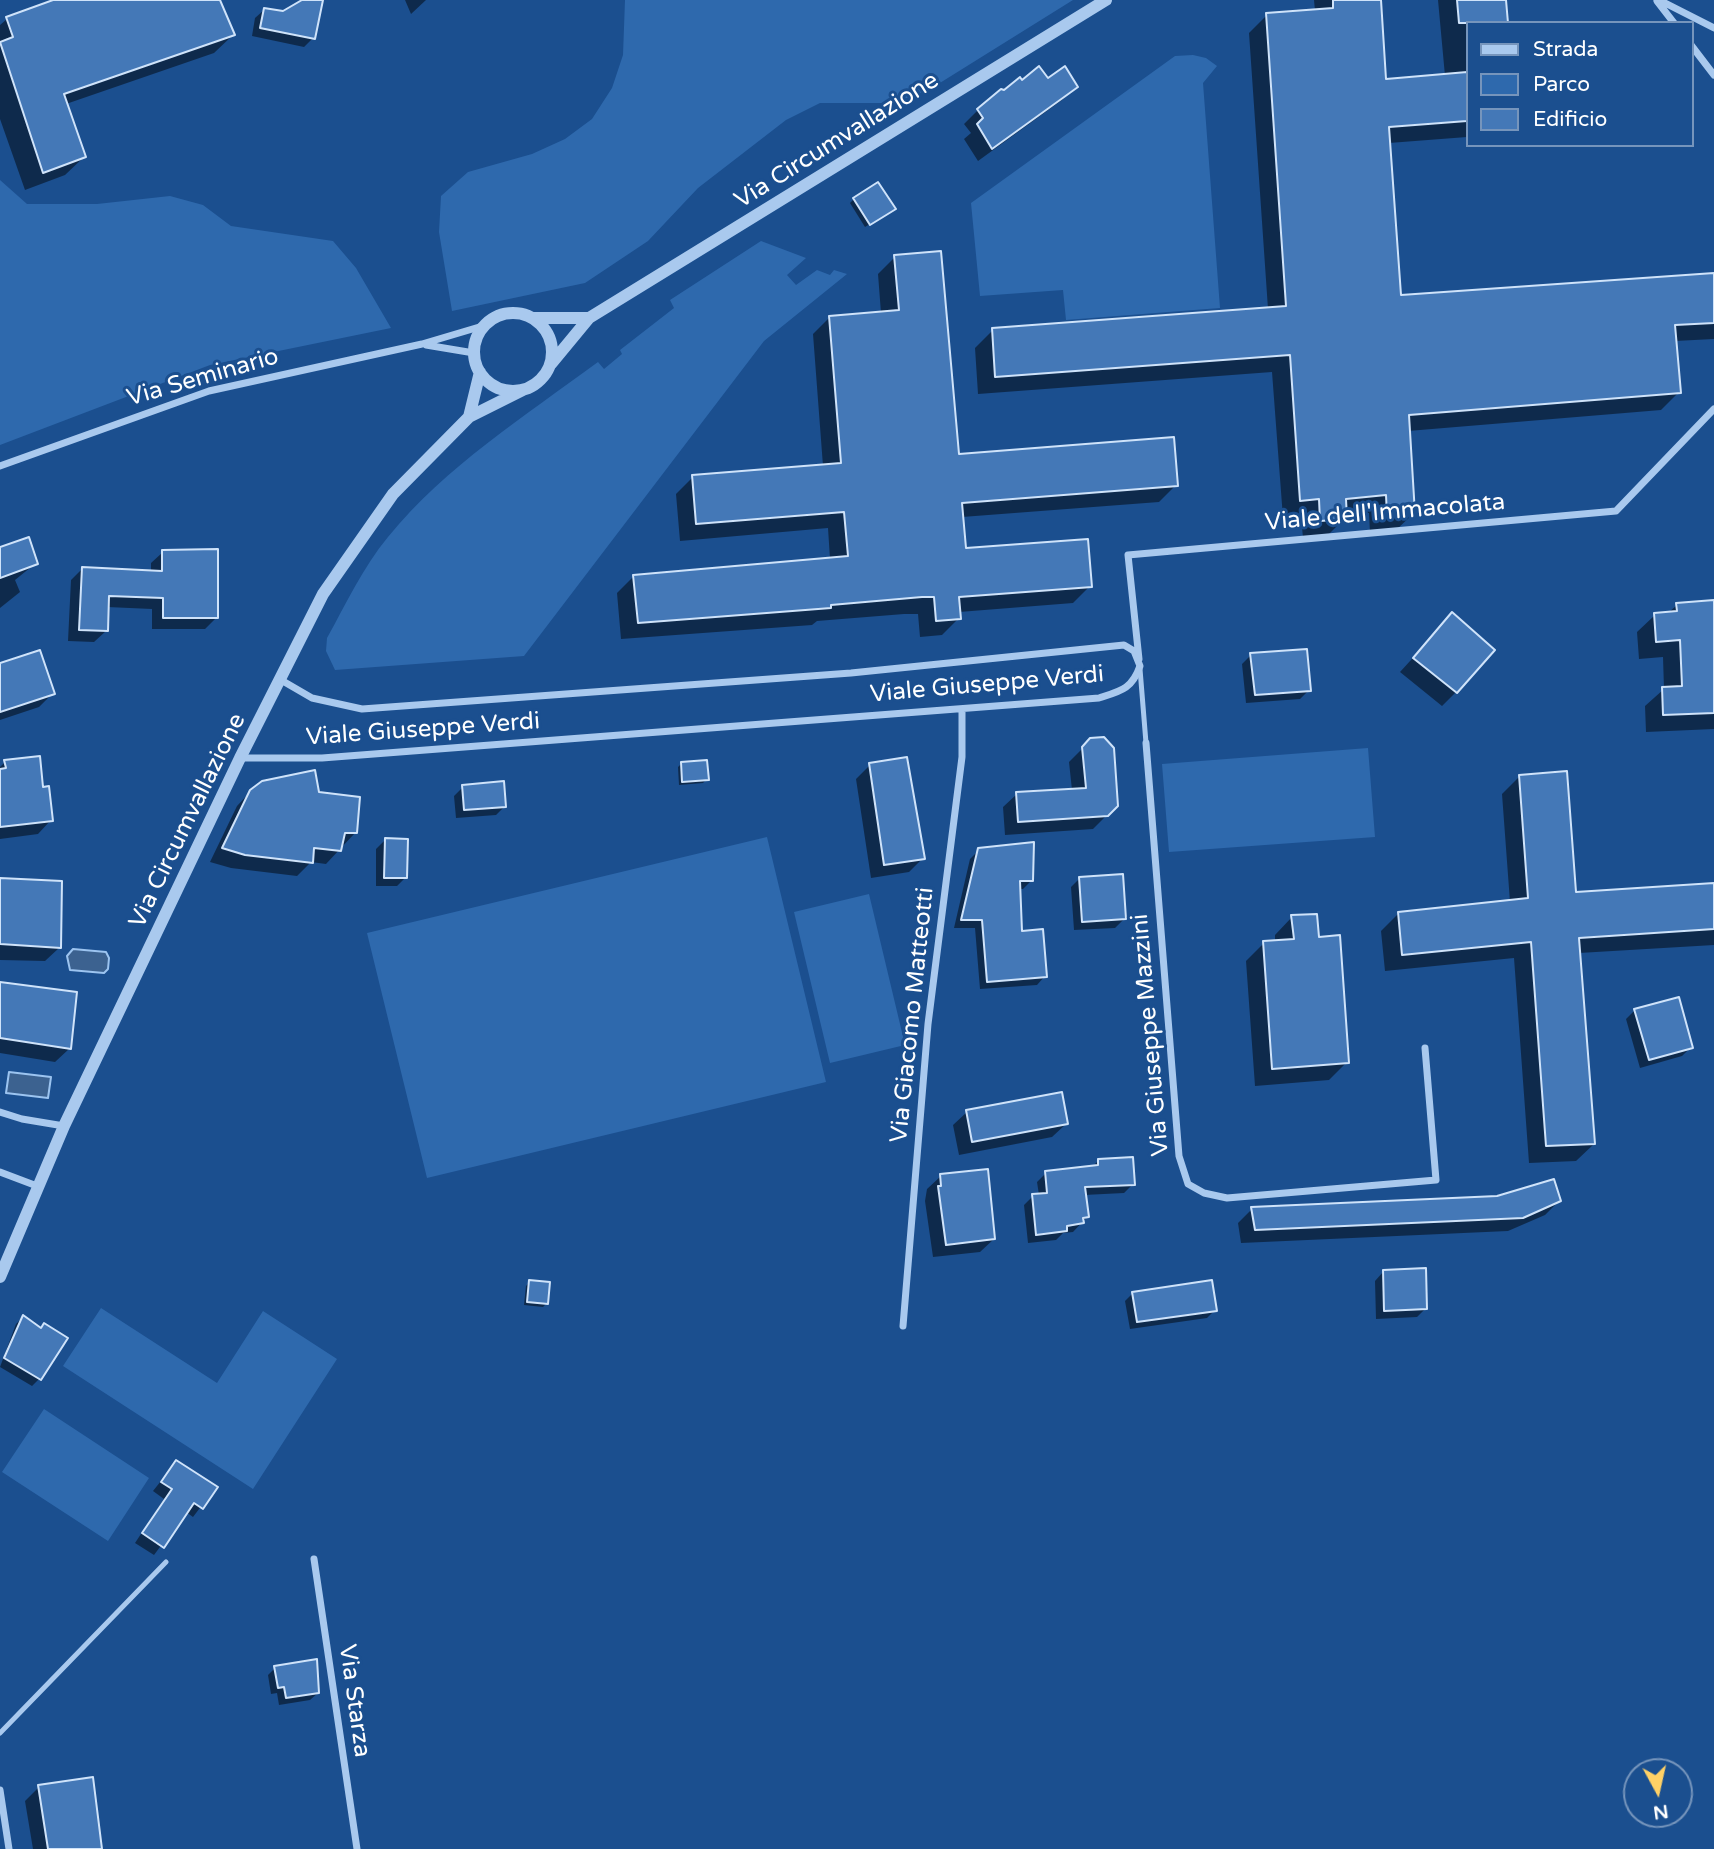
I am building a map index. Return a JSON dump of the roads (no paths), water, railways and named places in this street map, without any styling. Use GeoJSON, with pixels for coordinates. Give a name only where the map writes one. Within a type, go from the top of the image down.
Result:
{"type":"FeatureCollection","features":[{"type":"Feature","properties":{"kind":"street","name":"Via Circumvallazione"},"geometry":{"type":"LineString","coordinates":[[551,364],[590,318],[1106,0]]}},
{"type":"Feature","properties":{"kind":"street"},"geometry":{"type":"LineString","coordinates":[[1658,0],[1673,21]]}},
{"type":"Feature","properties":{"kind":"street"},"geometry":{"type":"LineString","coordinates":[[1658,0],[1714,28]]}},
{"type":"Feature","properties":{"kind":"street"},"geometry":{"type":"LineString","coordinates":[[1693,48],[1714,75]]}},
{"type":"Feature","properties":{"kind":"street"},"geometry":{"type":"LineString","coordinates":[[533,318],[550,338],[551,364],[545,375],[523,390],[498,388],[480,372],[474,353],[477,338],[485,325],[508,314],[533,318],[590,318]]}},
{"type":"Feature","properties":{"kind":"street","name":"Via Seminario"},"geometry":{"type":"LineString","coordinates":[[0,466],[209,391],[422,344],[485,325]]}},
{"type":"Feature","properties":{"kind":"street","name":"Via Seminario"},"geometry":{"type":"LineString","coordinates":[[422,344],[474,353]]}},
{"type":"Feature","properties":{"kind":"street"},"geometry":{"type":"LineString","coordinates":[[469,417],[480,372]]}},
{"type":"Feature","properties":{"kind":"street","name":"Via Circumvallazione"},"geometry":{"type":"LineString","coordinates":[[0,1277],[64,1126],[240,758],[323,594],[393,494],[469,417],[523,390]]}},
{"type":"Feature","properties":{"kind":"street","name":"Viale dell'Immacolata"},"geometry":{"type":"LineString","coordinates":[[1140,666],[1128,555],[1616,512],[1714,409]]}},
{"type":"Feature","properties":{"kind":"street","name":"Viale Giuseppe Verdi"},"geometry":{"type":"LineString","coordinates":[[240,758],[336,757],[1099,698],[1127,690],[1134,682],[1140,666],[1134,652],[1124,645],[991,661],[362,709],[312,698],[281,680]]}},
{"type":"Feature","properties":{"kind":"street","name":"Via Giacomo Matteotti"},"geometry":{"type":"LineString","coordinates":[[902,1325],[928,1024],[962,757],[962,709]]}},
{"type":"Feature","properties":{"kind":"street","name":"Via Giuseppe Mazzini"},"geometry":{"type":"LineString","coordinates":[[1146,743],[1179,1156],[1188,1184],[1204,1193],[1227,1198],[1436,1180],[1425,1048]]}},
{"type":"Feature","properties":{"kind":"street"},"geometry":{"type":"LineString","coordinates":[[0,1112],[22,1119],[64,1126]]}},
{"type":"Feature","properties":{"kind":"street"},"geometry":{"type":"LineString","coordinates":[[0,1172],[37,1186]]}},
{"type":"Feature","properties":{"kind":"street","name":"Via Starza"},"geometry":{"type":"LineString","coordinates":[[314,1559],[357,1849]]}},
{"type":"Feature","properties":{"kind":"street"},"geometry":{"type":"LineString","coordinates":[[0,1790],[9,1849]]}},
{"type":"Feature","properties":{"kind":"lane","name":"Via Giuseppe Mazzini"},"geometry":{"type":"LineString","coordinates":[[1140,666],[1146,743]]}},
{"type":"Feature","properties":{"kind":"lane"},"geometry":{"type":"LineString","coordinates":[[0,1733],[166,1562]]}}]}
